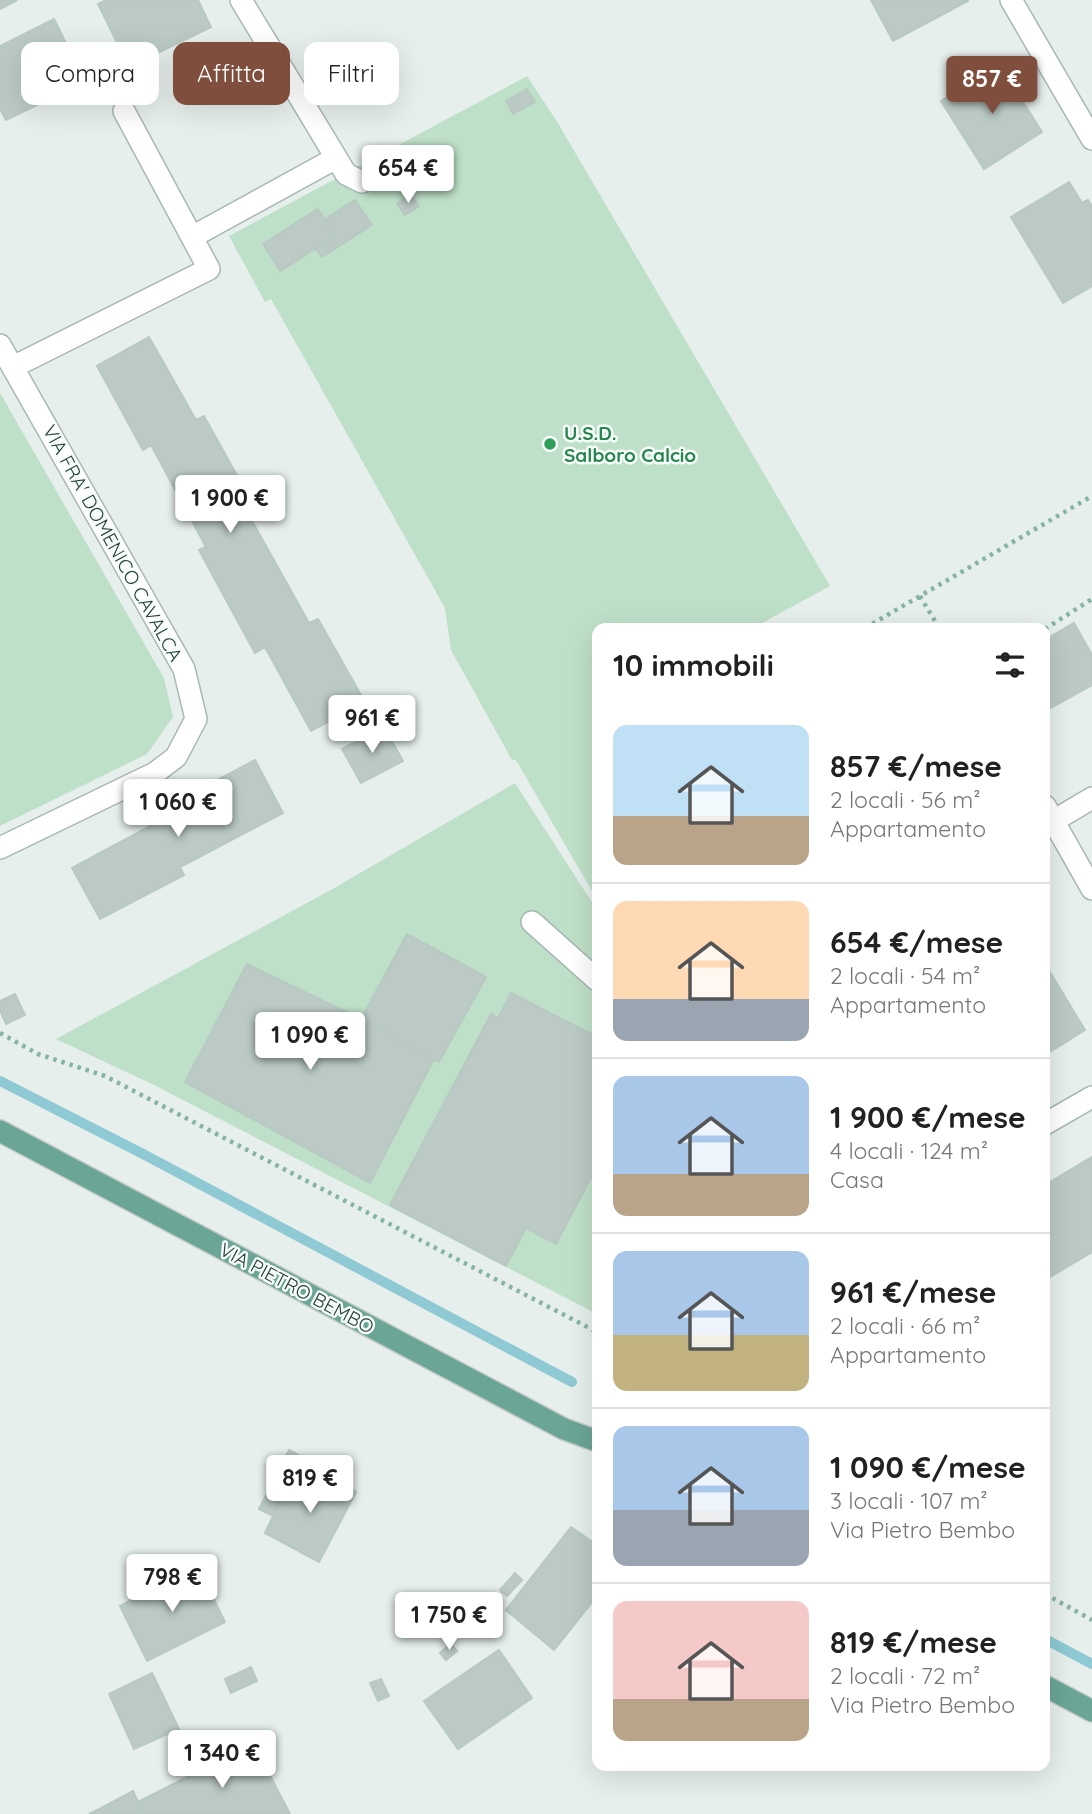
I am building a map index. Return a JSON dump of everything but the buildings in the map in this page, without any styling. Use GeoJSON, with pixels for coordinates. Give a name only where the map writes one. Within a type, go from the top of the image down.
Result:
{"type":"FeatureCollection","features":[{"type":"Feature","properties":{"kind":"main road","name":"VIA PIETRO BEMBO"},"geometry":{"type":"LineString","coordinates":[[0,1131],[564,1429],[592,1439]]}},
{"type":"Feature","properties":{"kind":"main road"},"geometry":{"type":"LineString","coordinates":[[1050,1689],[1092,1711]]}},
{"type":"Feature","properties":{"kind":"street"},"geometry":{"type":"LineString","coordinates":[[241,0],[346,174],[362,182]]}},
{"type":"Feature","properties":{"kind":"street"},"geometry":{"type":"LineString","coordinates":[[1011,0],[1092,139]]}},
{"type":"Feature","properties":{"kind":"street"},"geometry":{"type":"LineString","coordinates":[[13,367],[209,269],[124,111]]}},
{"type":"Feature","properties":{"kind":"street"},"geometry":{"type":"LineString","coordinates":[[192,237],[336,158]]}},
{"type":"Feature","properties":{"kind":"street","name":"VIA FRA' DOMENICO CAVALCA"},"geometry":{"type":"LineString","coordinates":[[0,345],[184,669],[195,719],[176,757],[155,773],[0,848]]}},
{"type":"Feature","properties":{"kind":"street"},"geometry":{"type":"LineString","coordinates":[[1050,817],[1092,798]]}},
{"type":"Feature","properties":{"kind":"street"},"geometry":{"type":"LineString","coordinates":[[1050,821],[1092,889]]}},
{"type":"Feature","properties":{"kind":"street"},"geometry":{"type":"LineString","coordinates":[[532,922],[592,976]]}},
{"type":"Feature","properties":{"kind":"street"},"geometry":{"type":"LineString","coordinates":[[1050,1121],[1092,1097]]}},
{"type":"Feature","properties":{"kind":"path"},"geometry":{"type":"LineString","coordinates":[[874,623],[1092,496]]}},
{"type":"Feature","properties":{"kind":"path"},"geometry":{"type":"LineString","coordinates":[[920,596],[936,623]]}},
{"type":"Feature","properties":{"kind":"path"},"geometry":{"type":"LineString","coordinates":[[1050,626],[1092,600]]}},
{"type":"Feature","properties":{"kind":"path"},"geometry":{"type":"LineString","coordinates":[[0,1033],[38,1054],[105,1076],[592,1329]]}},
{"type":"Feature","properties":{"kind":"path"},"geometry":{"type":"LineString","coordinates":[[1050,1597],[1092,1620]]}},
{"type":"Feature","properties":{"kind":"green space","name":"U.S.D. Salboro Calcio"},"geometry":{"type":"Polygon","coordinates":[[[527,76],[556,120],[830,586],[762,623],[592,623],[592,891],[516,760],[512,760],[451,650],[445,608],[271,299],[265,302],[229,236],[527,76]]]}},
{"type":"Feature","properties":{"kind":"green space"},"geometry":{"type":"Polygon","coordinates":[[[0,393],[164,678],[173,717],[147,754],[0,826],[0,393]]]}},
{"type":"Feature","properties":{"kind":"green space"},"geometry":{"type":"Polygon","coordinates":[[[515,783],[592,902],[592,1311],[154,1085],[56,1039],[329,891],[515,783]]]}},
{"type":"Feature","properties":{"kind":"waterway"},"geometry":{"type":"LineString","coordinates":[[0,1081],[572,1382]]}},
{"type":"Feature","properties":{"kind":"waterway"},"geometry":{"type":"LineString","coordinates":[[1050,1642],[1092,1664]]}},
{"type":"Feature","properties":{"kind":"place","name":"U.S.D. Salboro Calcio"},"geometry":{"type":"Point","coordinates":[550,444]}}]}
